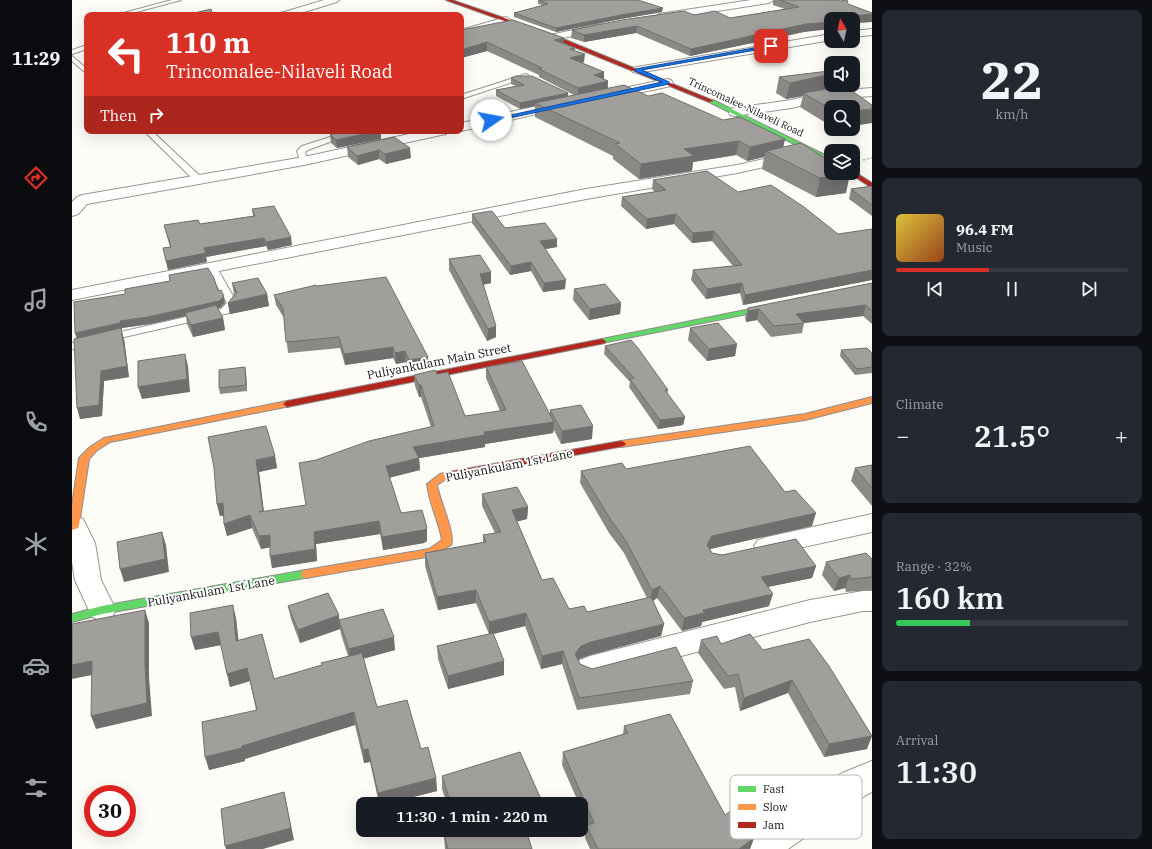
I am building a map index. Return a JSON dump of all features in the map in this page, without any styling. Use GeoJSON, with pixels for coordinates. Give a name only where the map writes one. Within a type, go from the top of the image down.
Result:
{"type":"FeatureCollection","features":[{"type":"Feature","properties":{"kind":"street"},"geometry":{"type":"LineString","coordinates":[[294,12],[334,0]]}},
{"type":"Feature","properties":{"kind":"street","name":"Trincomalee-Nilaveli Road"},"geometry":{"type":"LineString","coordinates":[[453,0],[554,37],[637,70],[734,112],[824,156]]}},
{"type":"Feature","properties":{"kind":"street"},"geometry":{"type":"LineString","coordinates":[[652,18],[769,0]]}},
{"type":"Feature","properties":{"kind":"street"},"geometry":{"type":"LineString","coordinates":[[464,32],[506,20]]}},
{"type":"Feature","properties":{"kind":"street"},"geometry":{"type":"LineString","coordinates":[[554,37],[614,25]]}},
{"type":"Feature","properties":{"kind":"street"},"geometry":{"type":"LineString","coordinates":[[860,33],[872,32]]}},
{"type":"Feature","properties":{"kind":"street"},"geometry":{"type":"LineString","coordinates":[[637,70],[819,38],[824,39]]}},
{"type":"Feature","properties":{"kind":"street"},"geometry":{"type":"LineString","coordinates":[[594,98],[667,83]]}},
{"type":"Feature","properties":{"kind":"street"},"geometry":{"type":"LineString","coordinates":[[734,112],[791,104],[831,95],[872,92]]}},
{"type":"Feature","properties":{"kind":"street"},"geometry":{"type":"LineString","coordinates":[[464,126],[580,101]]}},
{"type":"Feature","properties":{"kind":"street"},"geometry":{"type":"LineString","coordinates":[[72,188],[77,206],[198,179],[304,161],[427,134]]}},
{"type":"Feature","properties":{"kind":"street"},"geometry":{"type":"LineString","coordinates":[[72,295],[586,194],[737,170],[815,151]]}},
{"type":"Feature","properties":{"kind":"street"},"geometry":{"type":"LineString","coordinates":[[860,178],[872,186]]}},
{"type":"Feature","properties":{"kind":"street","name":"Puliyankulam Main Street"},"geometry":{"type":"LineString","coordinates":[[73,526],[84,458],[93,449],[107,440],[786,304]]}},
{"type":"Feature","properties":{"kind":"street","name":"Puliyankulam 1st Lane"},"geometry":{"type":"LineString","coordinates":[[102,610],[432,552],[447,542],[447,531],[431,496],[432,484],[443,476],[654,438],[805,417],[872,400]]}},
{"type":"Feature","properties":{"kind":"street"},"geometry":{"type":"LineString","coordinates":[[742,552],[872,523]]}},
{"type":"Feature","properties":{"kind":"street"},"geometry":{"type":"LineString","coordinates":[[72,618],[102,610],[88,580],[82,543],[73,526]]}},
{"type":"Feature","properties":{"kind":"street"},"geometry":{"type":"LineString","coordinates":[[590,668],[810,611],[863,601],[872,601]]}},
{"type":"Feature","properties":{"kind":"street"},"geometry":{"type":"LineString","coordinates":[[862,780],[872,776]]}},
{"type":"Feature","properties":{"kind":"street"},"geometry":{"type":"LineString","coordinates":[[759,849],[774,839]]}},
{"type":"Feature","properties":{"kind":"lane"},"geometry":{"type":"LineString","coordinates":[[131,12],[178,0]]}},
{"type":"Feature","properties":{"kind":"lane"},"geometry":{"type":"LineString","coordinates":[[819,38],[824,39]]}},
{"type":"Feature","properties":{"kind":"lane"},"geometry":{"type":"LineString","coordinates":[[72,52],[84,48]]}},
{"type":"Feature","properties":{"kind":"lane"},"geometry":{"type":"LineString","coordinates":[[72,58],[84,69]]}},
{"type":"Feature","properties":{"kind":"lane"},"geometry":{"type":"LineString","coordinates":[[464,96],[520,77],[533,78]]}},
{"type":"Feature","properties":{"kind":"lane"},"geometry":{"type":"LineString","coordinates":[[151,134],[198,179]]}},
{"type":"Feature","properties":{"kind":"lane"},"geometry":{"type":"LineString","coordinates":[[304,161],[301,151],[305,148],[347,134]]}},
{"type":"Feature","properties":{"kind":"lane"},"geometry":{"type":"LineString","coordinates":[[72,346],[225,311],[232,303],[212,268]]}},
{"type":"Feature","properties":{"kind":"building"},"geometry":{"type":"Polygon","coordinates":[[[539,0],[638,0],[663,8],[556,28],[514,13],[548,4],[539,0]]]}},
{"type":"Feature","properties":{"kind":"building"},"geometry":{"type":"Polygon","coordinates":[[[780,0],[847,0],[848,4],[872,14],[860,15],[860,12],[824,12],[824,23],[806,24],[691,49],[637,26],[584,35],[572,30],[622,20],[684,11],[694,15],[715,11],[730,18],[799,7],[780,0]]]}},
{"type":"Feature","properties":{"kind":"building"},"geometry":{"type":"Polygon","coordinates":[[[211,9],[212,12],[198,12],[211,9]]]}},
{"type":"Feature","properties":{"kind":"building"},"geometry":{"type":"Polygon","coordinates":[[[513,20],[564,38],[554,40],[575,48],[570,49],[585,54],[570,58],[604,72],[594,75],[608,81],[578,88],[539,69],[542,68],[487,42],[464,49],[464,29],[513,20]]]}},
{"type":"Feature","properties":{"kind":"building"},"geometry":{"type":"Polygon","coordinates":[[[824,72],[824,76],[790,83],[779,77],[824,72]]]}},
{"type":"Feature","properties":{"kind":"building"},"geometry":{"type":"Polygon","coordinates":[[[516,76],[532,76],[568,93],[520,103],[496,90],[524,85],[511,78],[516,76]]]}},
{"type":"Feature","properties":{"kind":"building"},"geometry":{"type":"Polygon","coordinates":[[[624,85],[648,96],[662,93],[723,120],[740,117],[785,139],[750,147],[739,141],[684,149],[694,156],[641,164],[615,144],[620,143],[535,103],[624,85]]]}},
{"type":"Feature","properties":{"kind":"building"},"geometry":{"type":"Polygon","coordinates":[[[824,90],[824,92],[854,92],[872,105],[872,109],[860,110],[860,100],[824,100],[824,105],[803,93],[824,90]]]}},
{"type":"Feature","properties":{"kind":"building"},"geometry":{"type":"Polygon","coordinates":[[[333,134],[364,134],[336,140],[330,135],[333,134]]]}},
{"type":"Feature","properties":{"kind":"building"},"geometry":{"type":"Polygon","coordinates":[[[394,137],[410,148],[385,154],[379,150],[357,156],[347,147],[394,137]]]}},
{"type":"Feature","properties":{"kind":"building"},"geometry":{"type":"Polygon","coordinates":[[[801,143],[824,158],[824,177],[820,178],[766,151],[801,143]]]}},
{"type":"Feature","properties":{"kind":"building"},"geometry":{"type":"Polygon","coordinates":[[[707,171],[738,192],[771,185],[804,207],[838,234],[872,229],[872,270],[745,295],[742,283],[707,289],[693,270],[742,265],[714,231],[693,233],[676,214],[647,219],[622,197],[666,190],[653,180],[707,171]]]}},
{"type":"Feature","properties":{"kind":"building"},"geometry":{"type":"Polygon","coordinates":[[[872,186],[872,205],[851,189],[872,186]]]}},
{"type":"Feature","properties":{"kind":"building"},"geometry":{"type":"Polygon","coordinates":[[[274,206],[291,237],[266,242],[264,238],[204,248],[206,253],[166,261],[163,248],[171,247],[164,225],[198,220],[200,224],[255,216],[252,209],[274,206]]]}},
{"type":"Feature","properties":{"kind":"building"},"geometry":{"type":"Polygon","coordinates":[[[492,211],[505,228],[545,223],[557,239],[540,241],[566,280],[544,283],[531,262],[511,266],[472,214],[492,211]]]}},
{"type":"Feature","properties":{"kind":"building"},"geometry":{"type":"Polygon","coordinates":[[[480,255],[491,272],[480,274],[496,326],[488,329],[449,259],[480,255]]]}},
{"type":"Feature","properties":{"kind":"building"},"geometry":{"type":"Polygon","coordinates":[[[208,268],[214,278],[218,291],[221,290],[224,296],[219,301],[148,317],[120,321],[120,323],[75,333],[74,302],[125,294],[125,289],[170,281],[169,275],[208,268]]]}},
{"type":"Feature","properties":{"kind":"building"},"geometry":{"type":"Polygon","coordinates":[[[386,277],[428,357],[409,360],[405,351],[395,353],[393,347],[344,354],[339,337],[286,342],[283,308],[274,295],[316,285],[386,277]]]}},
{"type":"Feature","properties":{"kind":"building"},"geometry":{"type":"Polygon","coordinates":[[[258,278],[267,294],[228,303],[237,292],[232,283],[258,278]]]}},
{"type":"Feature","properties":{"kind":"building"},"geometry":{"type":"Polygon","coordinates":[[[872,283],[872,311],[866,305],[796,314],[804,323],[774,326],[759,309],[748,311],[748,308],[872,283]]]}},
{"type":"Feature","properties":{"kind":"building"},"geometry":{"type":"Polygon","coordinates":[[[605,284],[621,303],[590,309],[574,289],[605,284]]]}},
{"type":"Feature","properties":{"kind":"building"},"geometry":{"type":"Polygon","coordinates":[[[216,305],[223,318],[191,325],[185,313],[216,305]]]}},
{"type":"Feature","properties":{"kind":"building"},"geometry":{"type":"Polygon","coordinates":[[[718,323],[737,344],[709,349],[690,328],[718,323]]]}},
{"type":"Feature","properties":{"kind":"building"},"geometry":{"type":"Polygon","coordinates":[[[121,328],[127,366],[101,371],[99,405],[77,408],[74,339],[121,328]]]}},
{"type":"Feature","properties":{"kind":"building"},"geometry":{"type":"Polygon","coordinates":[[[631,340],[668,390],[665,390],[685,417],[660,420],[630,379],[634,378],[605,346],[631,340]]]}},
{"type":"Feature","properties":{"kind":"building"},"geometry":{"type":"Polygon","coordinates":[[[867,348],[872,353],[872,367],[857,369],[841,350],[867,348]]]}},
{"type":"Feature","properties":{"kind":"building"},"geometry":{"type":"Polygon","coordinates":[[[185,354],[187,379],[138,387],[138,361],[185,354]]]}},
{"type":"Feature","properties":{"kind":"building"},"geometry":{"type":"Polygon","coordinates":[[[522,361],[554,422],[484,432],[485,435],[413,447],[419,458],[386,466],[401,513],[422,510],[427,528],[424,530],[382,537],[379,521],[314,532],[315,549],[270,556],[270,535],[259,536],[250,515],[224,524],[223,503],[217,504],[214,468],[208,437],[266,426],[275,456],[256,460],[263,511],[259,512],[306,505],[299,463],[316,460],[369,441],[434,426],[421,385],[419,385],[414,375],[435,370],[437,374],[448,372],[465,416],[506,410],[486,367],[522,361]]]}},
{"type":"Feature","properties":{"kind":"building"},"geometry":{"type":"Polygon","coordinates":[[[245,367],[246,385],[219,388],[219,370],[245,367]]]}},
{"type":"Feature","properties":{"kind":"building"},"geometry":{"type":"Polygon","coordinates":[[[581,405],[593,426],[562,431],[550,410],[581,405]]]}},
{"type":"Feature","properties":{"kind":"building"},"geometry":{"type":"Polygon","coordinates":[[[750,446],[785,492],[795,490],[816,513],[712,536],[707,545],[712,553],[722,555],[796,539],[816,566],[761,577],[773,594],[703,610],[704,613],[684,618],[660,586],[652,590],[626,541],[611,520],[581,471],[622,463],[626,469],[750,446]]]}},
{"type":"Feature","properties":{"kind":"building"},"geometry":{"type":"Polygon","coordinates":[[[872,465],[872,488],[855,468],[872,465]]]}},
{"type":"Feature","properties":{"kind":"building"},"geometry":{"type":"Polygon","coordinates":[[[517,487],[528,507],[512,510],[542,580],[553,578],[569,609],[584,606],[587,612],[651,597],[664,624],[591,642],[581,646],[575,654],[580,664],[592,669],[676,647],[693,681],[579,698],[563,651],[542,656],[526,613],[489,622],[476,590],[437,597],[425,553],[486,542],[483,535],[501,532],[482,494],[517,487]]]}},
{"type":"Feature","properties":{"kind":"building"},"geometry":{"type":"Polygon","coordinates":[[[162,532],[165,559],[120,569],[117,542],[162,532]]]}},
{"type":"Feature","properties":{"kind":"building"},"geometry":{"type":"Polygon","coordinates":[[[866,553],[872,559],[872,577],[851,579],[850,575],[839,578],[826,562],[866,553]]]}},
{"type":"Feature","properties":{"kind":"building"},"geometry":{"type":"Polygon","coordinates":[[[328,593],[339,615],[298,630],[288,606],[328,593]]]}},
{"type":"Feature","properties":{"kind":"building"},"geometry":{"type":"Polygon","coordinates":[[[233,605],[236,641],[262,634],[274,679],[322,665],[321,663],[362,653],[377,707],[407,700],[421,749],[428,747],[436,778],[378,793],[368,749],[363,750],[354,712],[242,746],[242,748],[205,757],[202,722],[257,710],[247,668],[227,674],[218,632],[191,637],[190,613],[233,605]]]}},
{"type":"Feature","properties":{"kind":"building"},"geometry":{"type":"Polygon","coordinates":[[[383,609],[394,637],[349,649],[339,620],[383,609]]]}},
{"type":"Feature","properties":{"kind":"building"},"geometry":{"type":"Polygon","coordinates":[[[145,610],[147,703],[91,716],[92,661],[72,665],[72,624],[145,610]]]}},
{"type":"Feature","properties":{"kind":"building"},"geometry":{"type":"Polygon","coordinates":[[[493,633],[504,661],[448,676],[437,646],[493,633]]]}},
{"type":"Feature","properties":{"kind":"building"},"geometry":{"type":"Polygon","coordinates":[[[750,634],[763,650],[809,639],[829,666],[872,736],[829,744],[792,680],[744,698],[738,674],[728,676],[701,640],[717,636],[721,644],[750,634]]]}},
{"type":"Feature","properties":{"kind":"building"},"geometry":{"type":"Polygon","coordinates":[[[670,714],[725,815],[730,811],[730,839],[753,839],[739,849],[598,849],[588,829],[588,824],[594,823],[588,809],[588,797],[583,797],[563,752],[628,733],[624,726],[670,714]]]}},
{"type":"Feature","properties":{"kind":"building"},"geometry":{"type":"Polygon","coordinates":[[[520,752],[540,797],[449,797],[442,776],[520,752]]]}},
{"type":"Feature","properties":{"kind":"building"},"geometry":{"type":"Polygon","coordinates":[[[284,792],[291,828],[225,846],[221,809],[284,792]]]}},
{"type":"Feature","properties":{"kind":"building"},"geometry":{"type":"Polygon","coordinates":[[[445,837],[528,837],[532,849],[448,849],[445,837]]]}},
{"type":"Feature","properties":{"kind":"traffic: fast"},"geometry":{"type":"LineString","coordinates":[[711,101],[824,156]]}},
{"type":"Feature","properties":{"kind":"traffic: fast"},"geometry":{"type":"LineString","coordinates":[[602,341],[775,306]]}},
{"type":"Feature","properties":{"kind":"traffic: fast"},"geometry":{"type":"LineString","coordinates":[[72,618],[102,610],[306,574]]}},
{"type":"Feature","properties":{"kind":"traffic: slow"},"geometry":{"type":"LineString","coordinates":[[621,444],[805,417],[872,400]]}},
{"type":"Feature","properties":{"kind":"traffic: slow"},"geometry":{"type":"LineString","coordinates":[[72,526],[74,525],[84,458],[93,449],[107,440],[287,404]]}},
{"type":"Feature","properties":{"kind":"traffic: slow"},"geometry":{"type":"LineString","coordinates":[[306,574],[432,552],[447,542],[432,484],[443,476],[449,475]]}},
{"type":"Feature","properties":{"kind":"traffic: jam"},"geometry":{"type":"LineString","coordinates":[[448,0],[554,37],[711,101]]}},
{"type":"Feature","properties":{"kind":"traffic: jam"},"geometry":{"type":"LineString","coordinates":[[860,178],[872,186]]}},
{"type":"Feature","properties":{"kind":"traffic: jam"},"geometry":{"type":"LineString","coordinates":[[287,404],[602,341]]}},
{"type":"Feature","properties":{"kind":"traffic: jam"},"geometry":{"type":"LineString","coordinates":[[449,475],[621,444]]}},
{"type":"Feature","properties":{"kind":"route"},"geometry":{"type":"LineString","coordinates":[[491,120],[667,83],[637,70],[771,46]]}}]}
